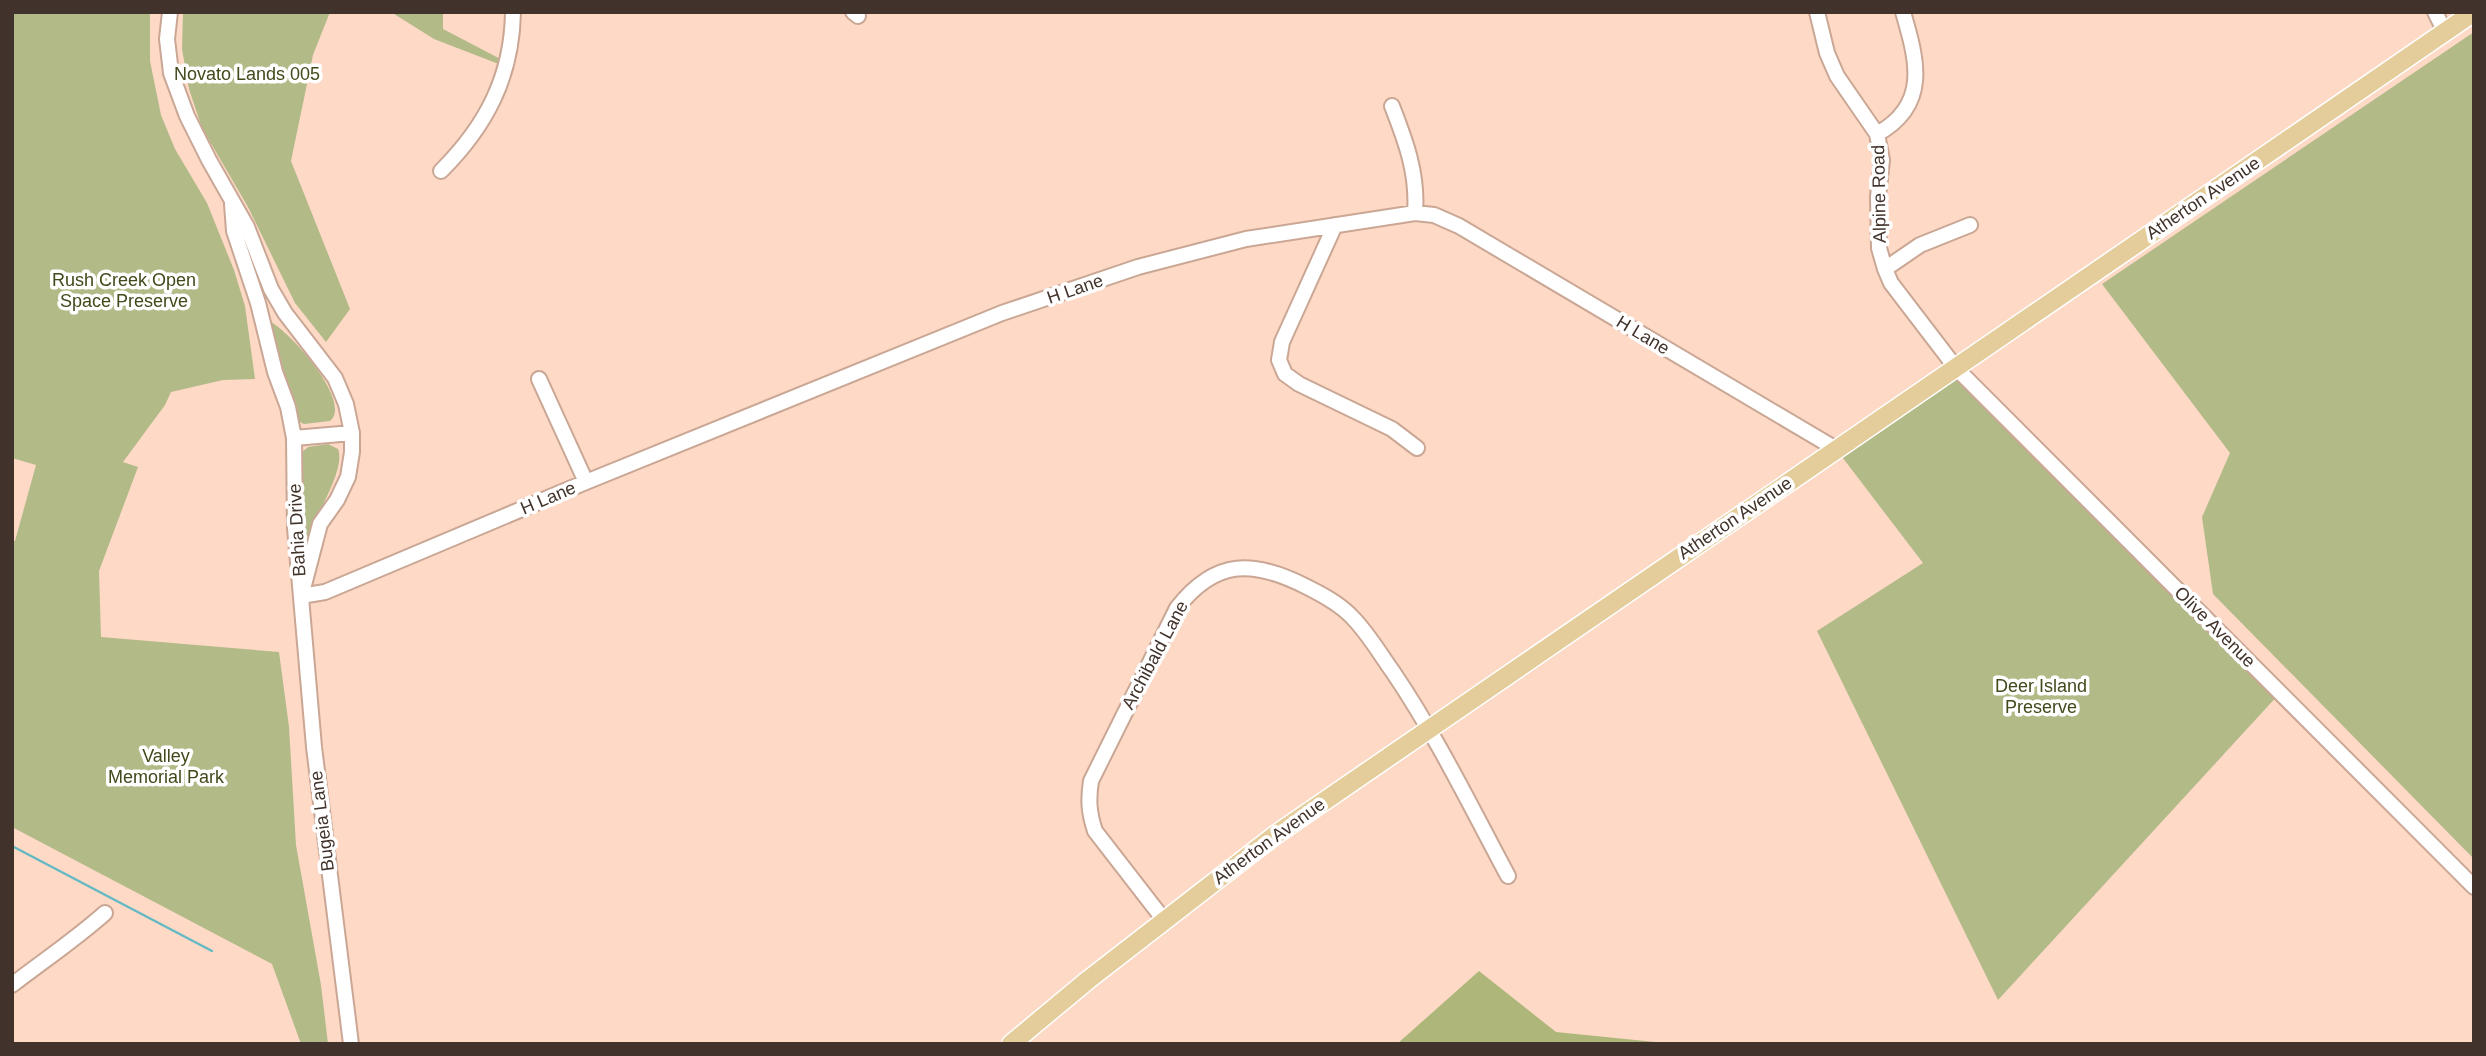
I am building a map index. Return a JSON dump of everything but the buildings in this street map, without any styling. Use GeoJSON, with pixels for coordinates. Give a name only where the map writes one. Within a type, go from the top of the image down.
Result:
{"type":"FeatureCollection","features":[{"type":"Feature","properties":{"kind":"main road","name":"Atherton Avenue"},"geometry":{"type":"LineString","coordinates":[[1011,1044],[1164,920],[1275,835],[2474,12]]}},
{"type":"Feature","properties":{"kind":"street","name":"Bahia Drive"},"geometry":{"type":"LineString","coordinates":[[170,12],[167,39],[171,73],[193,127],[232,204],[247,227],[271,289],[285,313],[335,378],[346,404],[352,433],[348,477],[337,500],[320,524],[301,596]]}},
{"type":"Feature","properties":{"kind":"street"},"geometry":{"type":"LineString","coordinates":[[441,171],[459,153],[492,103],[505,73],[513,34],[513,12]]}},
{"type":"Feature","properties":{"kind":"street","name":"Alpine Road"},"geometry":{"type":"LineString","coordinates":[[1817,12],[1826,53],[1837,76],[1877,134],[1882,160],[1878,197],[1878,248],[1885,269],[1891,283],[1956,368]]}},
{"type":"Feature","properties":{"kind":"street"},"geometry":{"type":"LineString","coordinates":[[1877,134],[1901,118],[1910,103],[1916,76],[1916,57],[1903,12]]}},
{"type":"Feature","properties":{"kind":"street"},"geometry":{"type":"LineString","coordinates":[[2435,12],[2445,32]]}},
{"type":"Feature","properties":{"kind":"street"},"geometry":{"type":"LineString","coordinates":[[1392,106],[1410,154],[1417,190],[1415,213]]}},
{"type":"Feature","properties":{"kind":"street","name":"Bahia Drive"},"geometry":{"type":"LineString","coordinates":[[232,204],[234,231],[258,303],[275,372],[288,407],[294,438],[295,528],[301,596]]}},
{"type":"Feature","properties":{"kind":"street","name":"H Lane"},"geometry":{"type":"LineString","coordinates":[[301,596],[325,592],[586,482],[1002,313],[1138,267],[1246,239],[1415,213],[1434,215],[1459,226],[1836,449]]}},
{"type":"Feature","properties":{"kind":"street"},"geometry":{"type":"LineString","coordinates":[[1335,225],[1282,342],[1279,360],[1285,374],[1299,384],[1392,429],[1417,448]]}},
{"type":"Feature","properties":{"kind":"street"},"geometry":{"type":"LineString","coordinates":[[1885,269],[1920,246],[1970,225]]}},
{"type":"Feature","properties":{"kind":"street","name":"Olive Avenue"},"geometry":{"type":"LineString","coordinates":[[1956,368],[2474,887]]}},
{"type":"Feature","properties":{"kind":"street"},"geometry":{"type":"LineString","coordinates":[[539,379],[586,482]]}},
{"type":"Feature","properties":{"kind":"street"},"geometry":{"type":"LineString","coordinates":[[294,438],[352,433]]}},
{"type":"Feature","properties":{"kind":"street","name":"Archibald Lane"},"geometry":{"type":"LineString","coordinates":[[1164,920],[1095,831],[1089,814],[1091,781],[1177,608],[1191,590],[1207,578],[1235,568],[1265,569],[1285,576],[1352,616],[1429,728],[1508,876]]}},
{"type":"Feature","properties":{"kind":"street","name":"Bugeia Lane"},"geometry":{"type":"LineString","coordinates":[[301,596],[319,801],[351,1044]]}},
{"type":"Feature","properties":{"kind":"street"},"geometry":{"type":"LineString","coordinates":[[12,985],[105,913]]}},
{"type":"Feature","properties":{"kind":"green space"},"geometry":{"type":"Polygon","coordinates":[[[12,12],[150,12],[150,61],[161,115],[175,149],[207,203],[234,270],[245,306],[255,379],[223,380],[171,392],[165,405],[123,462],[138,467],[99,571],[101,637],[279,652],[289,727],[296,845],[321,985],[328,1044],[301,1044],[272,964],[12,827],[12,541],[15,541],[36,465],[12,458],[12,12]]]}},
{"type":"Feature","properties":{"kind":"green space","name":"Novato Lands 005"},"geometry":{"type":"Polygon","coordinates":[[[183,12],[330,12],[313,55],[291,161],[350,309],[326,342],[295,303],[248,207],[202,128],[189,89],[182,49],[183,12]]]}},
{"type":"Feature","properties":{"kind":"green space"},"geometry":{"type":"Polygon","coordinates":[[[391,12],[443,12],[443,29],[510,64],[509,68],[434,39],[391,12]]]}},
{"type":"Feature","properties":{"kind":"green space"},"geometry":{"type":"Polygon","coordinates":[[[2474,32],[2474,859],[2213,594],[2202,517],[2230,453],[2102,284],[2474,32]]]}},
{"type":"Feature","properties":{"kind":"green space"},"geometry":{"type":"Polygon","coordinates":[[[271,322],[305,353],[327,384],[335,412],[330,421],[304,424],[296,420],[269,324],[271,322]]]}},
{"type":"Feature","properties":{"kind":"green space","name":"Deer Island Preserve"},"geometry":{"type":"Polygon","coordinates":[[[1956,368],[2280,693],[1998,1000],[1817,631],[1923,563],[1836,449],[1956,368]]]}},
{"type":"Feature","properties":{"kind":"green space"},"geometry":{"type":"Polygon","coordinates":[[[328,444],[338,449],[338,468],[306,537],[301,453],[308,447],[328,444]]]}},
{"type":"Feature","properties":{"kind":"green space"},"geometry":{"type":"Polygon","coordinates":[[[1479,971],[1556,1032],[1675,1044],[1397,1044],[1479,971]]]}},
{"type":"Feature","properties":{"kind":"waterway"},"geometry":{"type":"LineString","coordinates":[[12,846],[212,951]]}},
{"type":"Feature","properties":{"kind":"park label","name":"Rush Creek Open Space Preserve"},"geometry":{"type":"Point","coordinates":[124,290]}},
{"type":"Feature","properties":{"kind":"park label","name":"Valley Memorial Park"},"geometry":{"type":"Point","coordinates":[166,766]}}]}
